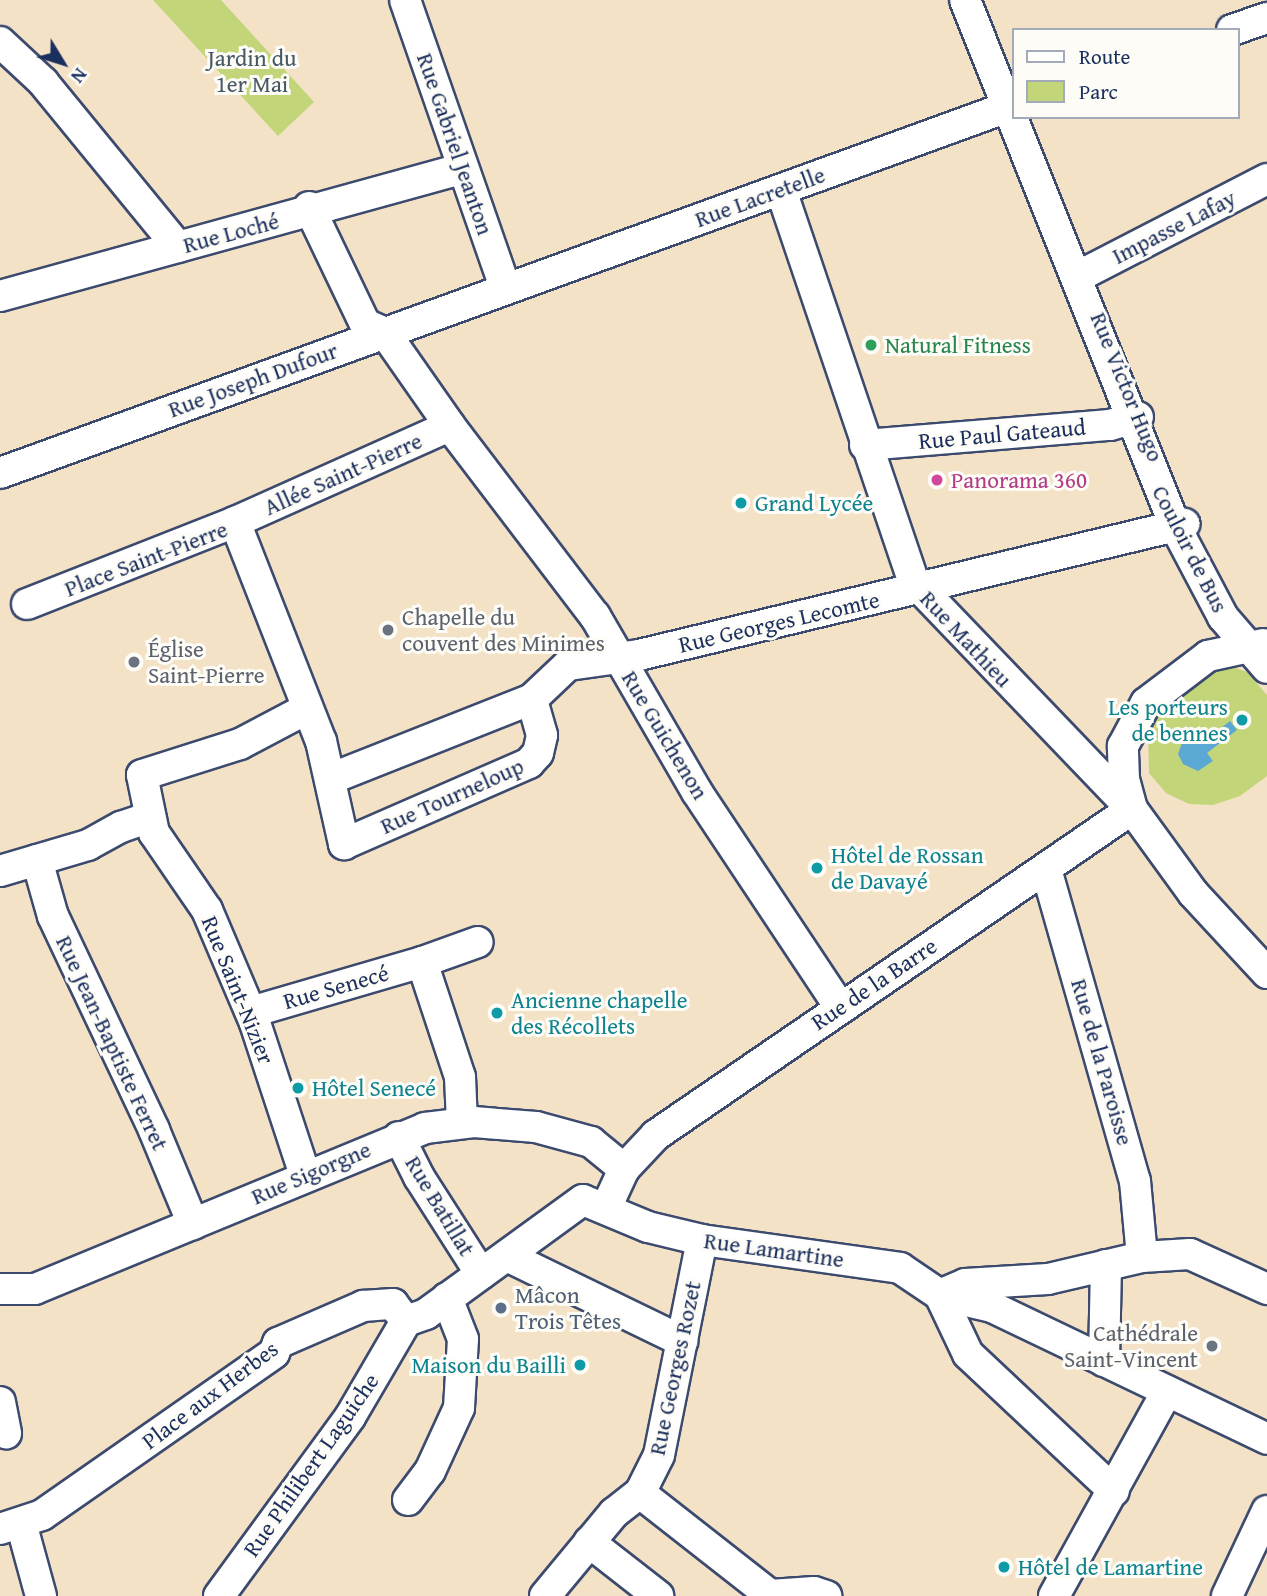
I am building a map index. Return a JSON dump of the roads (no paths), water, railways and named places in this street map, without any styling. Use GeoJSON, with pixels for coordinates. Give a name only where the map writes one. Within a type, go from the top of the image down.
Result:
{"type":"FeatureCollection","features":[{"type":"Feature","properties":{"kind":"street","name":"Rue Gabriel Jeanton"},"geometry":{"type":"LineString","coordinates":[[405,0],[505,287]]}},
{"type":"Feature","properties":{"kind":"street"},"geometry":{"type":"LineString","coordinates":[[965,0],[1012,104]]}},
{"type":"Feature","properties":{"kind":"street","name":"Rue Victor Hugo"},"geometry":{"type":"LineString","coordinates":[[979,0],[1012,103]]}},
{"type":"Feature","properties":{"kind":"street"},"geometry":{"type":"LineString","coordinates":[[1239,28],[1267,18]]}},
{"type":"Feature","properties":{"kind":"street"},"geometry":{"type":"LineString","coordinates":[[0,42],[43,82],[178,247]]}},
{"type":"Feature","properties":{"kind":"street","name":"Rue Lacretelle"},"geometry":{"type":"LineString","coordinates":[[505,287],[1012,106]]}},
{"type":"Feature","properties":{"kind":"street"},"geometry":{"type":"LineString","coordinates":[[1018,119],[1134,417]]}},
{"type":"Feature","properties":{"kind":"street","name":"Rue Victor Hugo"},"geometry":{"type":"LineString","coordinates":[[1018,119],[1179,525],[1223,603],[1261,650]]}},
{"type":"Feature","properties":{"kind":"street","name":"Rue Loché"},"geometry":{"type":"LineString","coordinates":[[0,296],[462,169]]}},
{"type":"Feature","properties":{"kind":"street","name":"Impasse Lafay"},"geometry":{"type":"LineString","coordinates":[[1081,275],[1267,179]]}},
{"type":"Feature","properties":{"kind":"street","name":"Rue Mathieu"},"geometry":{"type":"LineString","coordinates":[[781,190],[866,445],[918,589],[1132,810],[1193,893],[1267,973]]}},
{"type":"Feature","properties":{"kind":"street","name":"Rue Guichenon"},"geometry":{"type":"LineString","coordinates":[[310,209],[365,324],[385,333],[450,426],[595,616],[698,792],[840,1007]]}},
{"type":"Feature","properties":{"kind":"street","name":"Rue Joseph Dufour"},"geometry":{"type":"LineString","coordinates":[[0,473],[505,287]]}},
{"type":"Feature","properties":{"kind":"street","name":"Rue Paul Gateaud"},"geometry":{"type":"LineString","coordinates":[[866,445],[1110,425],[1134,417]]}},
{"type":"Feature","properties":{"kind":"street","name":"Allée Saint-Pierre"},"geometry":{"type":"LineString","coordinates":[[235,522],[450,426]]}},
{"type":"Feature","properties":{"kind":"street","name":"Place Saint-Pierre"},"geometry":{"type":"LineString","coordinates":[[27,604],[235,522],[306,709],[321,741],[344,844]]}},
{"type":"Feature","properties":{"kind":"street","name":"Rue Georges Lecomte"},"geometry":{"type":"LineString","coordinates":[[532,699],[568,665],[619,657],[918,589],[1179,525]]}},
{"type":"Feature","properties":{"kind":"street"},"geometry":{"type":"LineString","coordinates":[[1178,844],[1156,834],[1132,810],[1124,780],[1123,746],[1146,703],[1208,656],[1261,650]]}},
{"type":"Feature","properties":{"kind":"street"},"geometry":{"type":"LineString","coordinates":[[330,779],[532,699]]}},
{"type":"Feature","properties":{"kind":"street","name":"Rue Tourneloup"},"geometry":{"type":"LineString","coordinates":[[344,844],[528,764],[538,753],[542,735],[532,699]]}},
{"type":"Feature","properties":{"kind":"street","name":"Rue Saint-Nizier"},"geometry":{"type":"LineString","coordinates":[[304,1175],[251,1012],[207,910],[154,833],[142,775],[240,744],[306,709]]}},
{"type":"Feature","properties":{"kind":"street","name":"Rue de la Barre"},"geometry":{"type":"LineString","coordinates":[[624,1169],[656,1135],[1132,810]]}},
{"type":"Feature","properties":{"kind":"street"},"geometry":{"type":"LineString","coordinates":[[0,871],[88,845],[121,827],[150,817]]}},
{"type":"Feature","properties":{"kind":"street","name":"Rue Jean-Baptiste Ferret"},"geometry":{"type":"LineString","coordinates":[[37,860],[53,916],[154,1130],[193,1224]]}},
{"type":"Feature","properties":{"kind":"street","name":"Rue de la Paroisse"},"geometry":{"type":"LineString","coordinates":[[1046,869],[1135,1181],[1142,1257]]}},
{"type":"Feature","properties":{"kind":"street","name":"Rue Senecé"},"geometry":{"type":"LineString","coordinates":[[251,1012],[422,962],[478,942]]}},
{"type":"Feature","properties":{"kind":"street"},"geometry":{"type":"LineString","coordinates":[[422,962],[460,1077],[463,1123]]}},
{"type":"Feature","properties":{"kind":"street","name":"Rue Sigorgne"},"geometry":{"type":"LineString","coordinates":[[0,1289],[35,1289],[399,1137],[463,1123],[536,1127],[591,1142],[624,1169]]}},
{"type":"Feature","properties":{"kind":"street","name":"Rue Batillat"},"geometry":{"type":"LineString","coordinates":[[399,1137],[419,1177],[481,1274]]}},
{"type":"Feature","properties":{"kind":"street"},"geometry":{"type":"LineString","coordinates":[[405,1321],[447,1298],[507,1256],[566,1208],[583,1200],[606,1208],[624,1169]]}},
{"type":"Feature","properties":{"kind":"street","name":"Rue Lamartine"},"geometry":{"type":"LineString","coordinates":[[606,1208],[648,1227],[702,1240],[900,1268],[940,1294]]}},
{"type":"Feature","properties":{"kind":"street","name":"Rue Georges Rozet"},"geometry":{"type":"LineString","coordinates":[[640,1493],[659,1455],[702,1240]]}},
{"type":"Feature","properties":{"kind":"street"},"geometry":{"type":"LineString","coordinates":[[940,1294],[965,1284],[1048,1279],[1142,1257],[1190,1254],[1267,1289]]}},
{"type":"Feature","properties":{"kind":"street"},"geometry":{"type":"LineString","coordinates":[[507,1256],[682,1341]]}},
{"type":"Feature","properties":{"kind":"street"},"geometry":{"type":"LineString","coordinates":[[1104,1361],[1106,1265]]}},
{"type":"Feature","properties":{"kind":"street"},"geometry":{"type":"LineString","coordinates":[[940,1294],[992,1307],[1267,1438]]}},
{"type":"Feature","properties":{"kind":"street"},"geometry":{"type":"LineString","coordinates":[[940,1294],[968,1354],[1114,1491]]}},
{"type":"Feature","properties":{"kind":"street"},"geometry":{"type":"LineString","coordinates":[[408,1500],[435,1461],[459,1408],[463,1339],[447,1298]]}},
{"type":"Feature","properties":{"kind":"street","name":"Place aux Herbes"},"geometry":{"type":"LineString","coordinates":[[11,1526],[42,1515],[263,1361],[278,1343],[363,1306],[393,1304],[405,1321]]}},
{"type":"Feature","properties":{"kind":"street","name":"Rue Philibert Laguiche"},"geometry":{"type":"LineString","coordinates":[[219,1596],[350,1417],[405,1321]]}},
{"type":"Feature","properties":{"kind":"street"},"geometry":{"type":"LineString","coordinates":[[1057,1595],[1167,1391]]}},
{"type":"Feature","properties":{"kind":"street"},"geometry":{"type":"LineString","coordinates":[[0,1402],[6,1433]]}},
{"type":"Feature","properties":{"kind":"street"},"geometry":{"type":"LineString","coordinates":[[545,1596],[614,1513],[640,1493],[770,1596],[814,1592],[826,1596]]}},
{"type":"Feature","properties":{"kind":"street"},"geometry":{"type":"LineString","coordinates":[[1227,1596],[1267,1511]]}},
{"type":"Feature","properties":{"kind":"street"},"geometry":{"type":"LineString","coordinates":[[11,1526],[41,1596]]}},
{"type":"Feature","properties":{"kind":"street"},"geometry":{"type":"LineString","coordinates":[[589,1542],[658,1596]]}},
{"type":"Feature","properties":{"kind":"water"},"geometry":{"type":"Polygon","coordinates":[[[1230,721],[1237,730],[1207,753],[1213,761],[1198,771],[1183,764],[1178,754],[1182,743],[1193,734],[1201,744],[1230,721]]]}},
{"type":"Feature","properties":{"kind":"place","name":"Natural Fitness"},"geometry":{"type":"Point","coordinates":[871,345]}},
{"type":"Feature","properties":{"kind":"place","name":"Panorama 360"},"geometry":{"type":"Point","coordinates":[937,480]}},
{"type":"Feature","properties":{"kind":"place","name":"Grand Lycée"},"geometry":{"type":"Point","coordinates":[741,503]}},
{"type":"Feature","properties":{"kind":"place","name":"Chapelle du couvent des Minimes"},"geometry":{"type":"Point","coordinates":[388,630]}},
{"type":"Feature","properties":{"kind":"place","name":"Église Saint-Pierre"},"geometry":{"type":"Point","coordinates":[134,662]}},
{"type":"Feature","properties":{"kind":"place","name":"Les porteurs de bennes"},"geometry":{"type":"Point","coordinates":[1242,720]}},
{"type":"Feature","properties":{"kind":"place","name":"Hôtel de Rossan de Davayé"},"geometry":{"type":"Point","coordinates":[817,868]}},
{"type":"Feature","properties":{"kind":"place","name":"Ancienne chapelle des Récollets"},"geometry":{"type":"Point","coordinates":[497,1013]}},
{"type":"Feature","properties":{"kind":"place","name":"Hôtel Senecé"},"geometry":{"type":"Point","coordinates":[298,1088]}},
{"type":"Feature","properties":{"kind":"place","name":"Mâcon Trois Têtes"},"geometry":{"type":"Point","coordinates":[501,1308]}},
{"type":"Feature","properties":{"kind":"place","name":"Cathédrale Saint-Vincent"},"geometry":{"type":"Point","coordinates":[1212,1346]}},
{"type":"Feature","properties":{"kind":"place","name":"Maison du Bailli"},"geometry":{"type":"Point","coordinates":[580,1365]}},
{"type":"Feature","properties":{"kind":"place","name":"Hôtel de Lamartine"},"geometry":{"type":"Point","coordinates":[1004,1567]}},
{"type":"Feature","properties":{"kind":"park label","name":"Jardin du 1er Mai"},"geometry":{"type":"Point","coordinates":[252,71]}}]}
